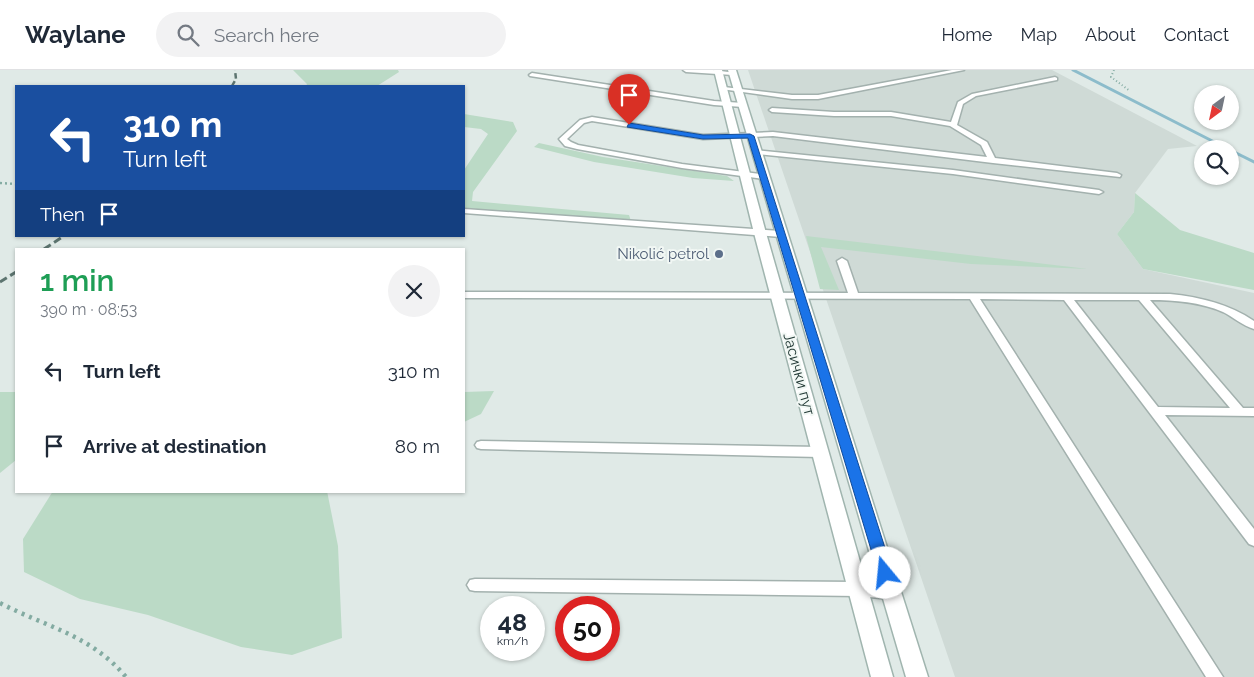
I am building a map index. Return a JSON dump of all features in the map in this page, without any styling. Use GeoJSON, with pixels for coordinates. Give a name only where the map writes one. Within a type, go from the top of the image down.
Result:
{"type":"FeatureCollection","features":[{"type":"Feature","properties":{"kind":"main road","name":"Јасички пут"},"geometry":{"type":"LineString","coordinates":[[725,71],[731,89],[743,105],[750,136],[757,152],[917,677]]}},
{"type":"Feature","properties":{"kind":"main road","name":"Јасички пут"},"geometry":{"type":"LineString","coordinates":[[731,89],[728,104],[734,136],[882,677]]}},
{"type":"Feature","properties":{"kind":"lane"},"geometry":{"type":"LineString","coordinates":[[686,70],[725,71]]}},
{"type":"Feature","properties":{"kind":"lane"},"geometry":{"type":"LineString","coordinates":[[731,89],[792,97],[818,97],[961,70]]}},
{"type":"Feature","properties":{"kind":"lane"},"geometry":{"type":"LineString","coordinates":[[532,75],[743,105]]}},
{"type":"Feature","properties":{"kind":"lane"},"geometry":{"type":"LineString","coordinates":[[952,124],[960,103],[968,97],[1055,79]]}},
{"type":"Feature","properties":{"kind":"lane"},"geometry":{"type":"LineString","coordinates":[[772,110],[834,114],[892,114],[952,124],[958,131],[984,144],[993,161]]}},
{"type":"Feature","properties":{"kind":"lane"},"geometry":{"type":"LineString","coordinates":[[764,177],[746,176],[577,147],[568,144],[563,139],[582,121],[592,119],[703,137],[773,134],[1118,175]]}},
{"type":"Feature","properties":{"kind":"lane"},"geometry":{"type":"LineString","coordinates":[[757,152],[953,172],[1099,192]]}},
{"type":"Feature","properties":{"kind":"lane"},"geometry":{"type":"LineString","coordinates":[[465,211],[782,234]]}},
{"type":"Feature","properties":{"kind":"lane"},"geometry":{"type":"LineString","coordinates":[[842,261],[854,297]]}},
{"type":"Feature","properties":{"kind":"lane"},"geometry":{"type":"LineString","coordinates":[[465,295],[1181,298],[1204,302],[1232,311],[1254,326]]}},
{"type":"Feature","properties":{"kind":"lane"},"geometry":{"type":"LineString","coordinates":[[974,298],[1215,677]]}},
{"type":"Feature","properties":{"kind":"lane"},"geometry":{"type":"LineString","coordinates":[[1068,298],[1254,540]]}},
{"type":"Feature","properties":{"kind":"lane"},"geometry":{"type":"LineString","coordinates":[[1143,298],[1240,412]]}},
{"type":"Feature","properties":{"kind":"lane"},"geometry":{"type":"LineString","coordinates":[[1156,411],[1254,412]]}},
{"type":"Feature","properties":{"kind":"lane"},"geometry":{"type":"LineString","coordinates":[[481,445],[820,452]]}},
{"type":"Feature","properties":{"kind":"lane"},"geometry":{"type":"LineString","coordinates":[[475,585],[858,588],[891,592]]}},
{"type":"Feature","properties":{"kind":"path"},"geometry":{"type":"LineString","coordinates":[[1114,70],[1111,77],[1130,90]]}},
{"type":"Feature","properties":{"kind":"path"},"geometry":{"type":"LineString","coordinates":[[0,183],[15,184]]}},
{"type":"Feature","properties":{"kind":"path"},"geometry":{"type":"LineString","coordinates":[[0,603],[36,621],[83,639],[111,658],[126,677]]}},
{"type":"Feature","properties":{"kind":"shaded area"},"geometry":{"type":"Polygon","coordinates":[[[748,70],[1052,70],[1194,144],[1194,146],[1168,149],[1135,193],[1134,212],[1117,234],[1143,269],[1254,293],[1254,677],[955,677],[748,70]]]}},
{"type":"Feature","properties":{"kind":"green space"},"geometry":{"type":"Polygon","coordinates":[[[293,70],[398,70],[399,72],[379,85],[307,84],[293,70]]]}},
{"type":"Feature","properties":{"kind":"green space"},"geometry":{"type":"Polygon","coordinates":[[[465,114],[513,122],[517,131],[473,192],[472,201],[629,215],[631,221],[465,208],[465,168],[488,134],[481,129],[465,127],[465,114]]]}},
{"type":"Feature","properties":{"kind":"green space"},"geometry":{"type":"Polygon","coordinates":[[[539,143],[603,157],[727,176],[734,181],[693,178],[594,162],[534,147],[539,143]]]}},
{"type":"Feature","properties":{"kind":"green space"},"geometry":{"type":"Polygon","coordinates":[[[1135,193],[1180,230],[1254,253],[1254,290],[1143,269],[1117,234],[1134,212],[1135,193]]]}},
{"type":"Feature","properties":{"kind":"green space"},"geometry":{"type":"Polygon","coordinates":[[[806,236],[1088,269],[971,264],[821,247],[839,290],[820,289],[806,236]]]}},
{"type":"Feature","properties":{"kind":"green space"},"geometry":{"type":"Polygon","coordinates":[[[494,391],[481,414],[465,422],[465,392],[494,391]]]}},
{"type":"Feature","properties":{"kind":"green space"},"geometry":{"type":"Polygon","coordinates":[[[0,392],[15,392],[15,461],[0,473],[0,392]]]}},
{"type":"Feature","properties":{"kind":"green space"},"geometry":{"type":"Polygon","coordinates":[[[52,493],[327,493],[338,546],[342,638],[292,655],[241,647],[148,615],[80,599],[24,572],[23,539],[52,493]]]}},
{"type":"Feature","properties":{"kind":"waterway"},"geometry":{"type":"LineString","coordinates":[[1073,70],[1210,140]]}},
{"type":"Feature","properties":{"kind":"waterway"},"geometry":{"type":"LineString","coordinates":[[1239,154],[1254,162]]}},
{"type":"Feature","properties":{"kind":"railway"},"geometry":{"type":"LineString","coordinates":[[233,85],[236,79],[235,70]]}},
{"type":"Feature","properties":{"kind":"railway"},"geometry":{"type":"LineString","coordinates":[[46,248],[62,237]]}},
{"type":"Feature","properties":{"kind":"railway"},"geometry":{"type":"LineString","coordinates":[[0,282],[15,273]]}},
{"type":"Feature","properties":{"kind":"place","name":"Nikolić petrol"},"geometry":{"type":"Point","coordinates":[719,254]}},
{"type":"Feature","properties":{"kind":"route"},"geometry":{"type":"LineString","coordinates":[[629,125],[703,137],[750,136],[757,152],[885,573]]}}]}
